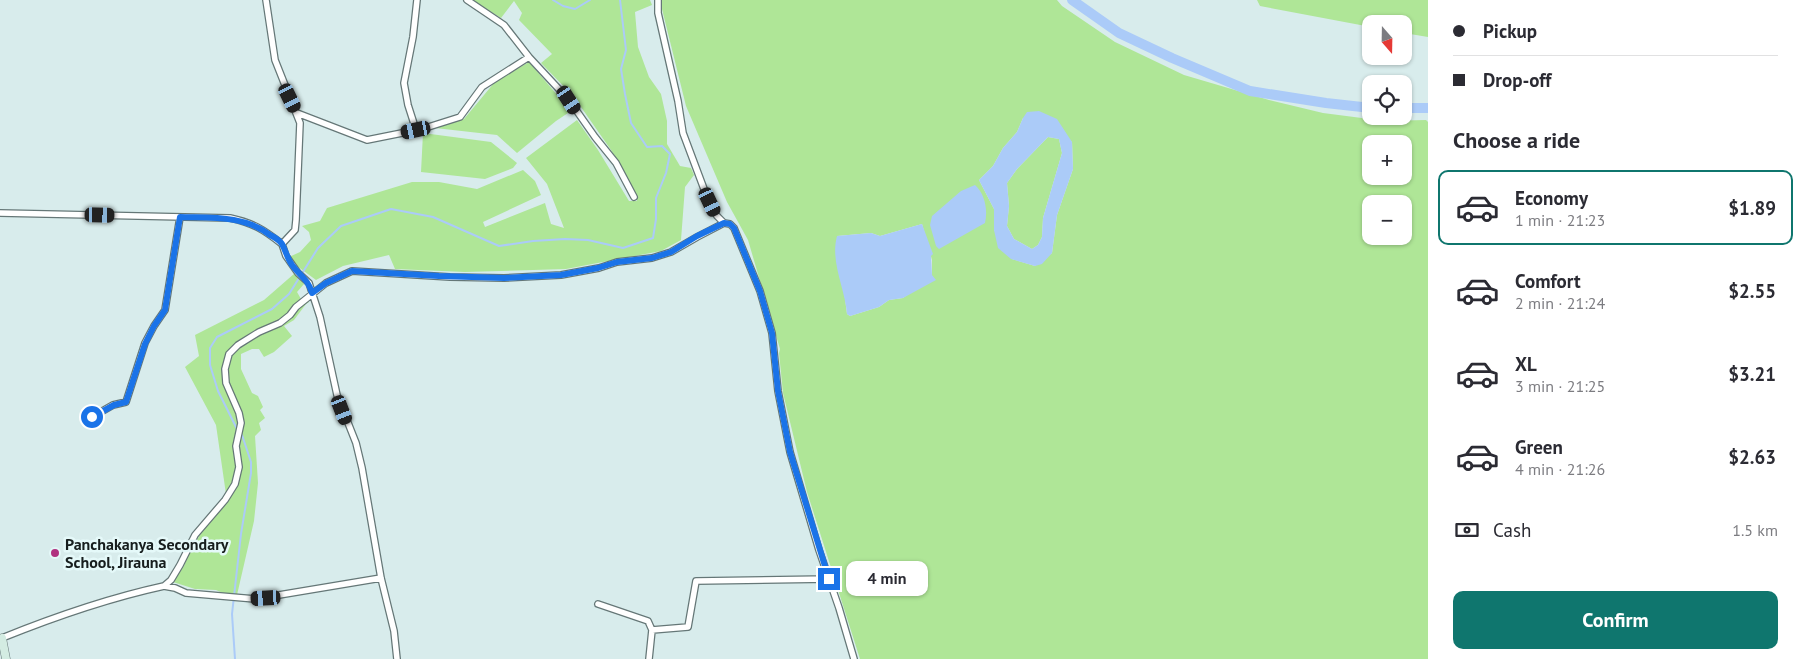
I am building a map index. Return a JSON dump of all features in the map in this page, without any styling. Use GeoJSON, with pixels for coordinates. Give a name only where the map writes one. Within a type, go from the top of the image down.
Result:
{"type":"FeatureCollection","features":[{"type":"Feature","properties":{"kind":"street"},"geometry":{"type":"LineString","coordinates":[[266,0],[275,60],[300,123],[295,230],[282,244]]}},
{"type":"Feature","properties":{"kind":"street"},"geometry":{"type":"LineString","coordinates":[[416,0],[404,83],[408,105],[416,130]]}},
{"type":"Feature","properties":{"kind":"street"},"geometry":{"type":"LineString","coordinates":[[467,0],[504,25],[529,57],[569,100],[616,163],[634,197]]}},
{"type":"Feature","properties":{"kind":"street"},"geometry":{"type":"LineString","coordinates":[[658,0],[658,13],[678,102],[683,134],[717,216],[724,223]]}},
{"type":"Feature","properties":{"kind":"street"},"geometry":{"type":"LineString","coordinates":[[297,113],[367,140],[416,130],[460,117],[482,87],[529,57]]}},
{"type":"Feature","properties":{"kind":"street"},"geometry":{"type":"LineString","coordinates":[[0,213],[230,218],[249,222],[282,244],[286,256],[298,273],[309,283],[320,317],[337,395],[356,443],[381,578],[394,631],[397,659]]}},
{"type":"Feature","properties":{"kind":"street"},"geometry":{"type":"LineString","coordinates":[[92,417],[114,405],[126,402],[145,344],[165,310],[180,217]]}},
{"type":"Feature","properties":{"kind":"street"},"geometry":{"type":"LineString","coordinates":[[164,586],[171,580],[180,565],[194,535],[225,500],[235,484],[239,467],[236,446],[241,423],[226,383],[225,369],[229,354],[245,341],[280,323],[312,293],[326,283],[352,271],[450,277],[504,278],[561,275],[598,268],[617,262],[652,258],[671,252],[697,236],[724,223],[730,224],[734,228],[760,291],[772,333],[778,391],[790,452],[854,659]]}},
{"type":"Feature","properties":{"kind":"street"},"geometry":{"type":"LineString","coordinates":[[6,659],[1,639],[32,625],[97,604],[164,586],[186,593],[266,598],[381,578]]}},
{"type":"Feature","properties":{"kind":"street"},"geometry":{"type":"LineString","coordinates":[[652,630],[688,627],[696,580],[829,579]]}},
{"type":"Feature","properties":{"kind":"street"},"geometry":{"type":"LineString","coordinates":[[598,604],[648,621],[652,630],[649,659]]}},
{"type":"Feature","properties":{"kind":"green space"},"geometry":{"type":"Polygon","coordinates":[[[472,0],[650,0],[652,5],[635,12],[638,47],[649,77],[661,94],[667,121],[667,144],[680,166],[691,168],[694,175],[685,187],[681,240],[661,251],[566,269],[465,272],[395,269],[389,255],[343,266],[316,280],[297,266],[289,257],[300,252],[311,240],[309,232],[302,226],[320,221],[327,208],[412,182],[439,182],[477,189],[523,170],[535,181],[541,195],[483,222],[485,227],[545,203],[551,224],[564,228],[547,184],[526,158],[577,120],[629,201],[637,201],[627,177],[611,150],[574,97],[541,63],[552,54],[519,20],[522,13],[514,1],[501,18],[472,0]]]}},
{"type":"Feature","properties":{"kind":"green space"},"geometry":{"type":"Polygon","coordinates":[[[661,0],[1057,0],[1062,6],[1115,42],[1184,75],[1269,100],[1323,113],[1362,118],[1362,125],[1412,125],[1412,120],[1426,120],[1428,122],[1428,659],[860,659],[807,492],[783,393],[780,349],[748,240],[727,202],[686,106],[661,0]],[[1023,118],[1017,132],[1003,148],[993,166],[979,180],[994,209],[994,230],[1012,259],[1035,266],[1052,253],[1057,215],[1073,169],[1072,142],[1023,118]],[[922,224],[880,236],[871,233],[837,236],[847,314],[850,316],[879,307],[889,300],[903,298],[932,276],[932,260],[922,224]]]}},
{"type":"Feature","properties":{"kind":"green space"},"geometry":{"type":"Polygon","coordinates":[[[1257,0],[1428,0],[1428,37],[1412,34],[1412,15],[1362,15],[1362,25],[1260,6],[1257,0]]]}},
{"type":"Feature","properties":{"kind":"green space"},"geometry":{"type":"Polygon","coordinates":[[[529,62],[571,111],[517,153],[497,135],[435,128],[464,119],[494,83],[529,62]]]}},
{"type":"Feature","properties":{"kind":"green space"},"geometry":{"type":"Polygon","coordinates":[[[423,133],[491,142],[517,163],[513,168],[485,179],[421,172],[423,133]]]}},
{"type":"Feature","properties":{"kind":"green space"},"geometry":{"type":"Polygon","coordinates":[[[1048,137],[1059,139],[1062,153],[1043,218],[1042,237],[1038,245],[1032,249],[1014,239],[1007,226],[1009,206],[1007,183],[1017,169],[1048,137]]]}},
{"type":"Feature","properties":{"kind":"green space"},"geometry":{"type":"Polygon","coordinates":[[[295,273],[304,284],[297,292],[301,299],[309,302],[294,320],[284,326],[292,336],[274,352],[264,357],[259,349],[252,349],[241,354],[241,369],[252,393],[258,396],[263,407],[260,410],[265,418],[259,423],[261,430],[255,436],[258,483],[254,521],[237,595],[227,595],[216,590],[195,589],[173,582],[205,527],[227,501],[216,425],[185,367],[199,356],[195,335],[264,300],[295,273]]]}},
{"type":"Feature","properties":{"kind":"water"},"geometry":{"type":"Polygon","coordinates":[[[1039,111],[1057,119],[1072,142],[1073,169],[1057,215],[1052,253],[1042,264],[1035,266],[1011,259],[998,248],[994,230],[994,209],[979,180],[993,166],[1003,148],[1017,132],[1027,112],[1039,111]],[[1048,137],[1017,169],[1007,183],[1009,206],[1007,226],[1014,239],[1032,249],[1038,245],[1042,237],[1043,218],[1062,153],[1059,139],[1048,137]]]}},
{"type":"Feature","properties":{"kind":"water"},"geometry":{"type":"Polygon","coordinates":[[[975,185],[985,202],[985,223],[939,249],[936,246],[930,225],[932,216],[961,191],[975,185]]]}},
{"type":"Feature","properties":{"kind":"water"},"geometry":{"type":"Polygon","coordinates":[[[922,224],[933,254],[931,256],[932,275],[936,280],[903,298],[889,300],[879,307],[850,316],[847,314],[835,256],[837,236],[871,233],[880,236],[922,224]]]}},
{"type":"Feature","properties":{"kind":"waterway"},"geometry":{"type":"LineString","coordinates":[[553,0],[563,6],[575,9],[590,0]]}},
{"type":"Feature","properties":{"kind":"waterway"},"geometry":{"type":"LineString","coordinates":[[237,429],[218,391],[210,365],[210,348],[217,337],[272,309],[289,294],[318,248],[341,226],[391,209],[433,217],[499,246],[565,239],[588,240],[623,248],[653,238],[656,219],[656,198],[666,173],[670,154],[662,146],[647,147],[631,123],[621,69],[626,50],[620,0]]}},
{"type":"Feature","properties":{"kind":"waterway"},"geometry":{"type":"LineString","coordinates":[[1072,0],[1119,33],[1250,91],[1362,107]]}},
{"type":"Feature","properties":{"kind":"waterway"},"geometry":{"type":"LineString","coordinates":[[1412,108],[1428,108]]}},
{"type":"Feature","properties":{"kind":"waterway"},"geometry":{"type":"LineString","coordinates":[[235,659],[232,614],[241,534],[251,473],[251,462],[242,435]]}},
{"type":"Feature","properties":{"kind":"place","name":"Panchakanya Secondary School, Jirauna"},"geometry":{"type":"Point","coordinates":[55,553]}},
{"type":"Feature","properties":{"kind":"route"},"geometry":{"type":"LineString","coordinates":[[92,417],[102,410],[126,402],[128,398],[145,344],[165,310],[180,217],[230,218],[249,222],[265,231],[282,244],[286,256],[298,273],[309,283],[312,293],[340,275],[352,271],[504,278],[561,275],[598,268],[617,262],[652,258],[671,252],[697,236],[724,223],[730,224],[734,228],[760,291],[772,333],[778,391],[790,452],[829,579]]}}]}
